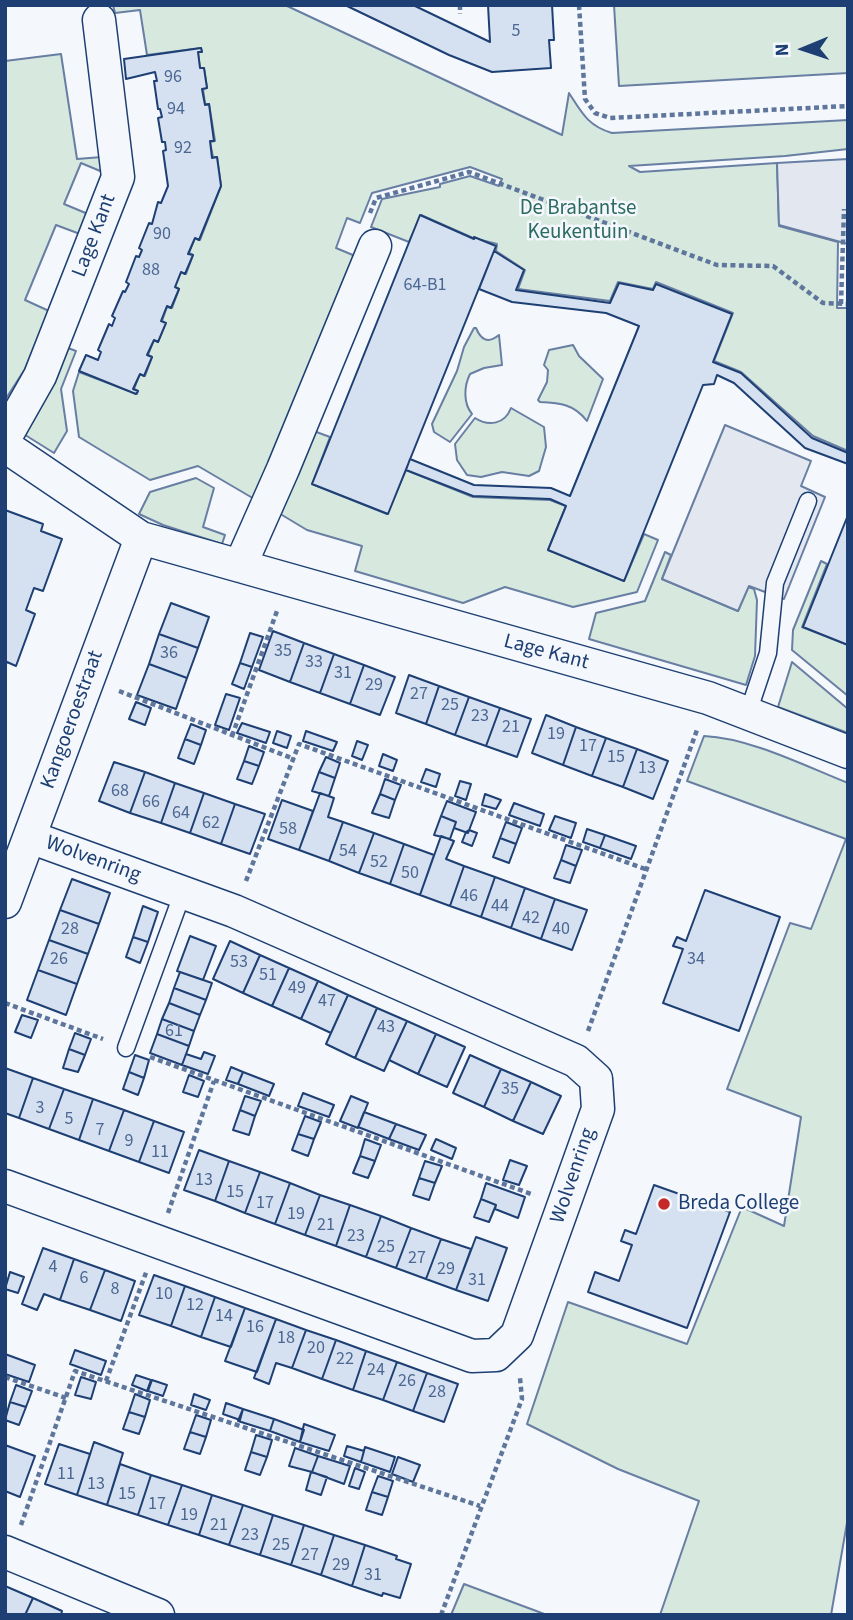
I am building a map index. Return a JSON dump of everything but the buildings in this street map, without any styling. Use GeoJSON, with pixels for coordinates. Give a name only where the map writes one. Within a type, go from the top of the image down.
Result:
{"type":"FeatureCollection","features":[{"type":"Feature","properties":{"kind":"street","name":"Lage Kant"},"geometry":{"type":"LineString","coordinates":[[5,438],[40,376],[118,177],[99,20]]}},
{"type":"Feature","properties":{"kind":"street"},"geometry":{"type":"LineString","coordinates":[[240,566],[376,246]]}},
{"type":"Feature","properties":{"kind":"street","name":"Lage Kant"},"geometry":{"type":"LineString","coordinates":[[5,446],[141,538],[708,698],[848,752]]}},
{"type":"Feature","properties":{"kind":"street","name":"Kangoeroestraat"},"geometry":{"type":"LineString","coordinates":[[5,902],[141,538]]}},
{"type":"Feature","properties":{"kind":"street","name":"Wolvenring"},"geometry":{"type":"LineString","coordinates":[[30,837],[234,911],[576,1061],[596,1079],[598,1109],[517,1335]]}},
{"type":"Feature","properties":{"kind":"street"},"geometry":{"type":"LineString","coordinates":[[5,1186],[472,1356],[496,1355],[517,1335]]}},
{"type":"Feature","properties":{"kind":"street"},"geometry":{"type":"LineString","coordinates":[[8,1553],[158,1615]]}},
{"type":"Feature","properties":{"kind":"lane"},"geometry":{"type":"LineString","coordinates":[[748,713],[768,653],[775,583],[808,501]]}},
{"type":"Feature","properties":{"kind":"lane"},"geometry":{"type":"LineString","coordinates":[[126,1048],[183,892]]}},
{"type":"Feature","properties":{"kind":"path"},"geometry":{"type":"LineString","coordinates":[[460,5],[460,13]]}},
{"type":"Feature","properties":{"kind":"path"},"geometry":{"type":"LineString","coordinates":[[579,5],[585,99],[595,113],[610,118],[848,106]]}},
{"type":"Feature","properties":{"kind":"path"},"geometry":{"type":"LineString","coordinates":[[376,246],[366,225],[376,198],[470,172],[718,265],[773,266],[823,303],[844,304],[844,209]]}},
{"type":"Feature","properties":{"kind":"path"},"geometry":{"type":"LineString","coordinates":[[232,736],[288,580]]}},
{"type":"Feature","properties":{"kind":"path"},"geometry":{"type":"LineString","coordinates":[[88,679],[294,759]]}},
{"type":"Feature","properties":{"kind":"path"},"geometry":{"type":"LineString","coordinates":[[576,1061],[648,870],[708,698]]}},
{"type":"Feature","properties":{"kind":"path"},"geometry":{"type":"LineString","coordinates":[[234,911],[299,744],[648,870]]}},
{"type":"Feature","properties":{"kind":"path"},"geometry":{"type":"LineString","coordinates":[[5,1003],[564,1206]]}},
{"type":"Feature","properties":{"kind":"path"},"geometry":{"type":"LineString","coordinates":[[441,1615],[522,1399],[517,1335]]}},
{"type":"Feature","properties":{"kind":"path"},"geometry":{"type":"LineString","coordinates":[[8,1553],[75,1371],[480,1506]]}},
{"type":"Feature","properties":{"kind":"path"},"geometry":{"type":"LineString","coordinates":[[5,1377],[66,1398]]}},
{"type":"Feature","properties":{"kind":"green space","name":"De Brabantse Keukentuin"},"geometry":{"type":"Polygon","coordinates":[[[113,5],[285,5],[562,135],[569,93],[591,123],[612,133],[848,120],[848,149],[785,156],[629,166],[640,172],[777,163],[779,226],[838,242],[837,308],[848,308],[848,451],[813,436],[741,372],[714,361],[733,313],[656,282],[653,289],[618,282],[610,301],[518,289],[525,270],[496,251],[497,244],[473,238],[421,215],[409,242],[371,227],[382,199],[440,187],[440,184],[470,176],[499,186],[502,179],[470,167],[372,193],[360,223],[347,218],[336,248],[360,258],[256,500],[198,466],[150,480],[79,437],[73,391],[79,372],[137,394],[138,391],[134,389],[140,374],[145,376],[152,357],[148,355],[154,340],[158,342],[167,307],[172,308],[179,289],[175,287],[181,272],[186,274],[193,255],[189,253],[195,238],[200,240],[221,186],[217,157],[213,157],[210,142],[215,141],[209,104],[205,104],[203,89],[207,88],[198,52],[202,51],[201,48],[147,55],[140,10],[115,13],[113,5]]]}},
{"type":"Feature","properties":{"kind":"green space"},"geometry":{"type":"Polygon","coordinates":[[[614,5],[848,5],[848,73],[619,86],[614,5]]]}},
{"type":"Feature","properties":{"kind":"green space"},"geometry":{"type":"Polygon","coordinates":[[[61,54],[77,159],[102,157],[105,173],[81,163],[64,204],[88,214],[80,234],[56,225],[25,300],[49,311],[25,369],[5,400],[5,61],[61,54]]]}},
{"type":"Feature","properties":{"kind":"green space"},"geometry":{"type":"Polygon","coordinates":[[[474,328],[485,339],[499,335],[502,365],[470,374],[465,394],[472,414],[450,442],[434,432],[432,424],[474,328]]]}},
{"type":"Feature","properties":{"kind":"green space"},"geometry":{"type":"Polygon","coordinates":[[[573,345],[579,356],[603,379],[587,421],[572,408],[538,400],[547,382],[548,370],[544,365],[549,350],[573,345]]]}},
{"type":"Feature","properties":{"kind":"green space"},"geometry":{"type":"Polygon","coordinates":[[[68,348],[76,351],[61,389],[67,431],[54,453],[22,433],[54,382],[68,348]]]}},
{"type":"Feature","properties":{"kind":"green space"},"geometry":{"type":"Polygon","coordinates":[[[511,408],[544,427],[546,447],[539,471],[529,476],[502,472],[481,477],[467,475],[457,460],[455,444],[475,418],[491,423],[501,421],[511,408]]]}},
{"type":"Feature","properties":{"kind":"green space"},"geometry":{"type":"Polygon","coordinates":[[[311,430],[330,437],[312,484],[387,514],[406,470],[473,497],[550,500],[566,506],[548,550],[624,581],[644,534],[658,540],[637,592],[573,607],[505,587],[463,603],[355,571],[362,546],[307,530],[272,509],[311,430]]]}},
{"type":"Feature","properties":{"kind":"green space"},"geometry":{"type":"Polygon","coordinates":[[[196,478],[214,488],[203,527],[225,535],[222,544],[163,525],[139,514],[150,492],[196,478]]]}},
{"type":"Feature","properties":{"kind":"green space"},"geometry":{"type":"Polygon","coordinates":[[[665,552],[671,555],[662,579],[738,611],[748,587],[754,589],[757,600],[755,656],[746,685],[589,639],[596,613],[645,601],[665,552]]]}},
{"type":"Feature","properties":{"kind":"green space"},"geometry":{"type":"Polygon","coordinates":[[[821,561],[827,564],[802,627],[848,645],[848,696],[792,650],[793,630],[821,561]]]}},
{"type":"Feature","properties":{"kind":"green space"},"geometry":{"type":"Polygon","coordinates":[[[792,662],[848,709],[848,733],[778,707],[792,662]]]}},
{"type":"Feature","properties":{"kind":"green space"},"geometry":{"type":"Polygon","coordinates":[[[704,736],[758,747],[848,783],[848,1517],[831,1615],[660,1615],[699,1501],[618,1469],[527,1424],[568,1302],[687,1344],[742,1207],[784,1226],[801,1117],[727,1089],[790,923],[811,929],[846,839],[687,781],[704,736]]]}},
{"type":"Feature","properties":{"kind":"green space"},"geometry":{"type":"Polygon","coordinates":[[[464,1584],[547,1615],[451,1615],[464,1584]]]}},
{"type":"Feature","properties":{"kind":"shaded area"},"geometry":{"type":"Polygon","coordinates":[[[848,159],[848,244],[779,225],[777,163],[848,159]]]}},
{"type":"Feature","properties":{"kind":"shaded area"},"geometry":{"type":"Polygon","coordinates":[[[725,425],[811,461],[801,486],[825,497],[784,599],[749,586],[738,611],[662,579],[725,425]]]}},
{"type":"Feature","properties":{"kind":"place","name":"Breda College"},"geometry":{"type":"Point","coordinates":[664,1204]}}]}
